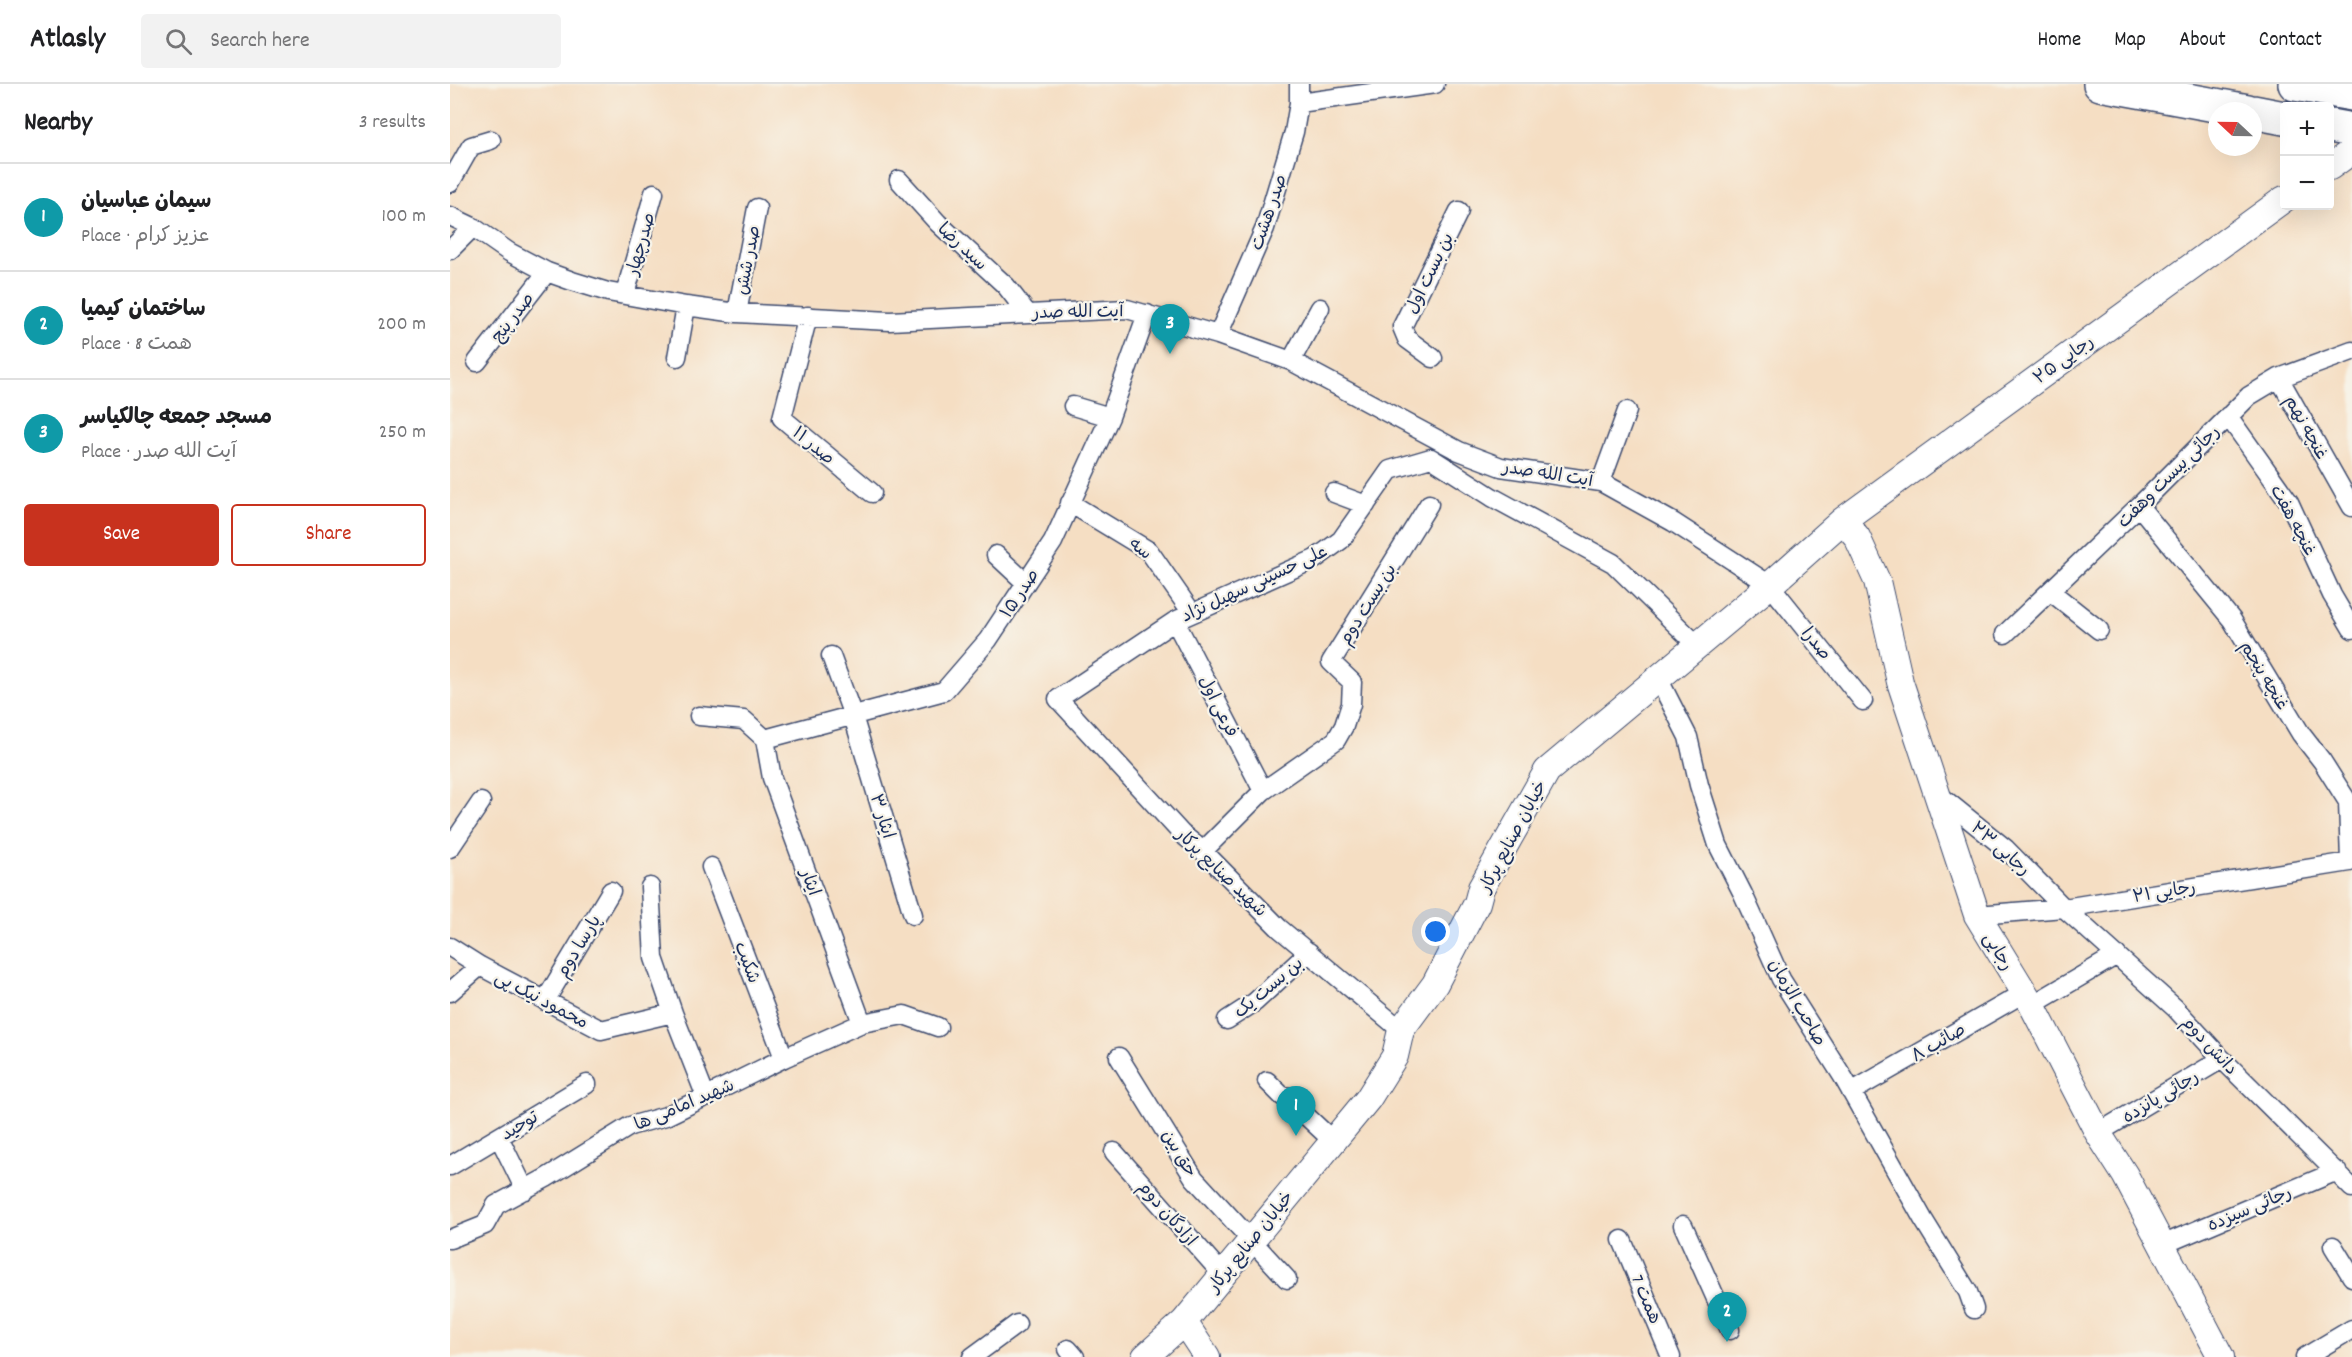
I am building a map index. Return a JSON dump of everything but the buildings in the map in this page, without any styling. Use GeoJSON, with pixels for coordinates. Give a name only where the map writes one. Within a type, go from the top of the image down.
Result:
{"type":"FeatureCollection","features":[{"type":"Feature","properties":{"kind":"highway"},"geometry":{"type":"LineString","coordinates":[[2100,84],[2208,104]]}},
{"type":"Feature","properties":{"kind":"highway"},"geometry":{"type":"LineString","coordinates":[[2295,84],[2352,94]]}},
{"type":"Feature","properties":{"kind":"highway"},"geometry":{"type":"LineString","coordinates":[[2262,114],[2280,117]]}},
{"type":"Feature","properties":{"kind":"highway"},"geometry":{"type":"LineString","coordinates":[[2334,127],[2352,130]]}},
{"type":"Feature","properties":{"kind":"street","name":"صدر هشت"},"geometry":{"type":"LineString","coordinates":[[1218,335],[1265,228],[1294,132],[1299,103],[1299,84]]}},
{"type":"Feature","properties":{"kind":"street"},"geometry":{"type":"LineString","coordinates":[[1299,103],[1435,84]]}},
{"type":"Feature","properties":{"kind":"street"},"geometry":{"type":"LineString","coordinates":[[450,183],[471,146],[491,140]]}},
{"type":"Feature","properties":{"kind":"street"},"geometry":{"type":"LineString","coordinates":[[2334,164],[2352,151]]}},
{"type":"Feature","properties":{"kind":"street","name":"سید رضا"},"geometry":{"type":"LineString","coordinates":[[899,180],[938,223],[1006,286],[1027,313]]}},
{"type":"Feature","properties":{"kind":"street","name":"صدرچهار"},"geometry":{"type":"LineString","coordinates":[[625,294],[654,194]]}},
{"type":"Feature","properties":{"kind":"street","name":"رجایی ۲۵"},"geometry":{"type":"LineString","coordinates":[[1843,519],[2280,202]]}},
{"type":"Feature","properties":{"kind":"street","name":"صدر شش"},"geometry":{"type":"LineString","coordinates":[[737,313],[757,208]]}},
{"type":"Feature","properties":{"kind":"street","name":"بن بست اول"},"geometry":{"type":"LineString","coordinates":[[1433,358],[1407,339],[1402,327],[1459,211]]}},
{"type":"Feature","properties":{"kind":"street","name":"آیت الله صدر"},"geometry":{"type":"LineString","coordinates":[[450,216],[547,272],[599,289],[686,306],[737,313],[890,321],[1127,309],[1147,314],[1218,335],[1291,361],[1418,430],[1501,467],[1601,482],[1673,522],[1770,585]]}},
{"type":"Feature","properties":{"kind":"street"},"geometry":{"type":"LineString","coordinates":[[450,250],[472,227]]}},
{"type":"Feature","properties":{"kind":"street","name":"صدر پنج"},"geometry":{"type":"LineString","coordinates":[[477,362],[547,272]]}},
{"type":"Feature","properties":{"kind":"street"},"geometry":{"type":"LineString","coordinates":[[677,357],[686,306]]}},
{"type":"Feature","properties":{"kind":"street"},"geometry":{"type":"LineString","coordinates":[[1291,361],[1320,308]]}},
{"type":"Feature","properties":{"kind":"street","name":"صدر ۱۵"},"geometry":{"type":"LineString","coordinates":[[765,739],[944,691],[988,640],[1053,542],[1110,417],[1147,314]]}},
{"type":"Feature","properties":{"kind":"street","name":"صدر ۱۱"},"geometry":{"type":"LineString","coordinates":[[808,316],[782,417],[872,493]]}},
{"type":"Feature","properties":{"kind":"street","name":"رجائی بیست وهفت"},"geometry":{"type":"LineString","coordinates":[[2005,634],[2139,506],[2249,396],[2279,378],[2352,351]]}},
{"type":"Feature","properties":{"kind":"street","name":"غنچه نهم"},"geometry":{"type":"LineString","coordinates":[[2279,378],[2352,507]]}},
{"type":"Feature","properties":{"kind":"street"},"geometry":{"type":"LineString","coordinates":[[1073,406],[1110,417]]}},
{"type":"Feature","properties":{"kind":"street"},"geometry":{"type":"LineString","coordinates":[[1601,482],[1628,411]]}},
{"type":"Feature","properties":{"kind":"street","name":"غنچه هفت"},"geometry":{"type":"LineString","coordinates":[[2228,416],[2289,502],[2332,595],[2352,629]]}},
{"type":"Feature","properties":{"kind":"street","name":"علی حسینی سهیل نژاد"},"geometry":{"type":"LineString","coordinates":[[1058,699],[1175,621],[1315,559],[1341,540],[1390,470],[1431,458],[1492,497],[1613,563],[1697,645]]}},
{"type":"Feature","properties":{"kind":"street"},"geometry":{"type":"LineString","coordinates":[[1334,493],[1366,505]]}},
{"type":"Feature","properties":{"kind":"street","name":"سه"},"geometry":{"type":"LineString","coordinates":[[1070,503],[1149,551],[1192,613]]}},
{"type":"Feature","properties":{"kind":"street","name":"بن بست دوم"},"geometry":{"type":"LineString","coordinates":[[1203,851],[1263,791],[1336,740],[1351,704],[1352,682],[1331,662],[1429,504]]}},
{"type":"Feature","properties":{"kind":"street","name":"غنچه پنجم"},"geometry":{"type":"LineString","coordinates":[[2139,506],[2232,620],[2301,734],[2349,802],[2350,862]]}},
{"type":"Feature","properties":{"kind":"street","name":"خیابان صنایع پرکار"},"geometry":{"type":"LineString","coordinates":[[1145,1357],[1184,1322],[1368,1099],[1395,1056],[1401,1030],[1435,984],[1477,903],[1480,888],[1546,771],[1770,585],[1843,519]]}},
{"type":"Feature","properties":{"kind":"street","name":"رجایی"},"geometry":{"type":"LineString","coordinates":[[1843,519],[1857,537],[1877,581],[1900,682],[1977,915],[2028,999],[2098,1132],[2125,1175],[2221,1357]]}},
{"type":"Feature","properties":{"kind":"street"},"geometry":{"type":"LineString","coordinates":[[996,555],[1026,583]]}},
{"type":"Feature","properties":{"kind":"street","name":"صدرا"},"geometry":{"type":"LineString","coordinates":[[1770,585],[1863,701]]}},
{"type":"Feature","properties":{"kind":"street"},"geometry":{"type":"LineString","coordinates":[[2050,591],[2099,630]]}},
{"type":"Feature","properties":{"kind":"street","name":"فرعی اول"},"geometry":{"type":"LineString","coordinates":[[1175,621],[1263,791]]}},
{"type":"Feature","properties":{"kind":"street","name":"ایثار ۳"},"geometry":{"type":"LineString","coordinates":[[831,656],[853,716],[913,915]]}},
{"type":"Feature","properties":{"kind":"street","name":"صاحب الزمان"},"geometry":{"type":"LineString","coordinates":[[1658,678],[1688,737],[1699,785],[1718,845],[1781,979],[1851,1092],[1923,1219],[1968,1292],[1974,1310]]}},
{"type":"Feature","properties":{"kind":"street","name":"شهید صنایع پرکار"},"geometry":{"type":"LineString","coordinates":[[1058,699],[1182,834],[1203,851],[1279,928],[1401,1030]]}},
{"type":"Feature","properties":{"kind":"street"},"geometry":{"type":"LineString","coordinates":[[699,716],[744,720],[765,739]]}},
{"type":"Feature","properties":{"kind":"street","name":"ایثار"},"geometry":{"type":"LineString","coordinates":[[765,739],[772,778],[862,1023]]}},
{"type":"Feature","properties":{"kind":"street","name":"رجایی ۲۳"},"geometry":{"type":"LineString","coordinates":[[1935,791],[2007,849],[2064,908]]}},
{"type":"Feature","properties":{"kind":"street"},"geometry":{"type":"LineString","coordinates":[[450,848],[481,802]]}},
{"type":"Feature","properties":{"kind":"street","name":"رجایی ۲۱"},"geometry":{"type":"LineString","coordinates":[[1977,915],[2064,908],[2350,862]]}},
{"type":"Feature","properties":{"kind":"street","name":"شکیب"},"geometry":{"type":"LineString","coordinates":[[711,867],[784,1058]]}},
{"type":"Feature","properties":{"kind":"street"},"geometry":{"type":"LineString","coordinates":[[650,887],[654,958],[706,1097]]}},
{"type":"Feature","properties":{"kind":"street","name":"پارسا دوم"},"geometry":{"type":"LineString","coordinates":[[545,1000],[611,891]]}},
{"type":"Feature","properties":{"kind":"street","name":"دانش دوم"},"geometry":{"type":"LineString","coordinates":[[2064,908],[2175,1008],[2222,1059],[2352,1188]]}},
{"type":"Feature","properties":{"kind":"street","name":"محمود نیک پی"},"geometry":{"type":"LineString","coordinates":[[450,947],[480,966],[601,1030],[673,1013]]}},
{"type":"Feature","properties":{"kind":"street","name":"بن بست یک"},"geometry":{"type":"LineString","coordinates":[[1227,1020],[1255,1002],[1309,952]]}},
{"type":"Feature","properties":{"kind":"street","name":"صائب ۸"},"geometry":{"type":"LineString","coordinates":[[1851,1092],[2117,955]]}},
{"type":"Feature","properties":{"kind":"street"},"geometry":{"type":"LineString","coordinates":[[450,992],[480,966]]}},
{"type":"Feature","properties":{"kind":"street","name":"شهید امامی ها"},"geometry":{"type":"LineString","coordinates":[[450,1239],[485,1225],[496,1205],[525,1190],[630,1126],[666,1116],[784,1058],[862,1023],[904,1015],[938,1027]]}},
{"type":"Feature","properties":{"kind":"street","name":"حق بین"},"geometry":{"type":"LineString","coordinates":[[1119,1057],[1194,1178],[1287,1279]]}},
{"type":"Feature","properties":{"kind":"street","name":"رجائی پانزده"},"geometry":{"type":"LineString","coordinates":[[2098,1132],[2222,1059]]}},
{"type":"Feature","properties":{"kind":"street"},"geometry":{"type":"LineString","coordinates":[[1267,1081],[1282,1096],[1291,1097],[1301,1111],[1333,1141]]}},
{"type":"Feature","properties":{"kind":"street","name":"توحید"},"geometry":{"type":"LineString","coordinates":[[451,1163],[587,1084]]}},
{"type":"Feature","properties":{"kind":"street"},"geometry":{"type":"LineString","coordinates":[[499,1137],[525,1190]]}},
{"type":"Feature","properties":{"kind":"street","name":"ازادگان دوم"},"geometry":{"type":"LineString","coordinates":[[1114,1152],[1223,1275]]}},
{"type":"Feature","properties":{"kind":"street","name":"رجائی سیزده"},"geometry":{"type":"LineString","coordinates":[[2162,1245],[2337,1171]]}},
{"type":"Feature","properties":{"kind":"street"},"geometry":{"type":"LineString","coordinates":[[1683,1225],[1730,1330]]}},
{"type":"Feature","properties":{"kind":"street","name":"همت 7"},"geometry":{"type":"LineString","coordinates":[[1622,1240],[1671,1357]]}},
{"type":"Feature","properties":{"kind":"street"},"geometry":{"type":"LineString","coordinates":[[2333,1246],[2352,1277]]}},
{"type":"Feature","properties":{"kind":"street"},"geometry":{"type":"LineString","coordinates":[[1184,1322],[1207,1357]]}},
{"type":"Feature","properties":{"kind":"street"},"geometry":{"type":"LineString","coordinates":[[972,1357],[1017,1324]]}},
{"type":"Feature","properties":{"kind":"street"},"geometry":{"type":"LineString","coordinates":[[2305,1357],[2352,1329]]}},
{"type":"Feature","properties":{"kind":"place","name":"مسجد جمعه چالکیاسر"},"geometry":{"type":"Point","coordinates":[1170,354]}},
{"type":"Feature","properties":{"kind":"place","name":"سیمان عباسیان"},"geometry":{"type":"Point","coordinates":[1296,1136]}},
{"type":"Feature","properties":{"kind":"place","name":"ساختمان کیمیا"},"geometry":{"type":"Point","coordinates":[1727,1342]}}]}
